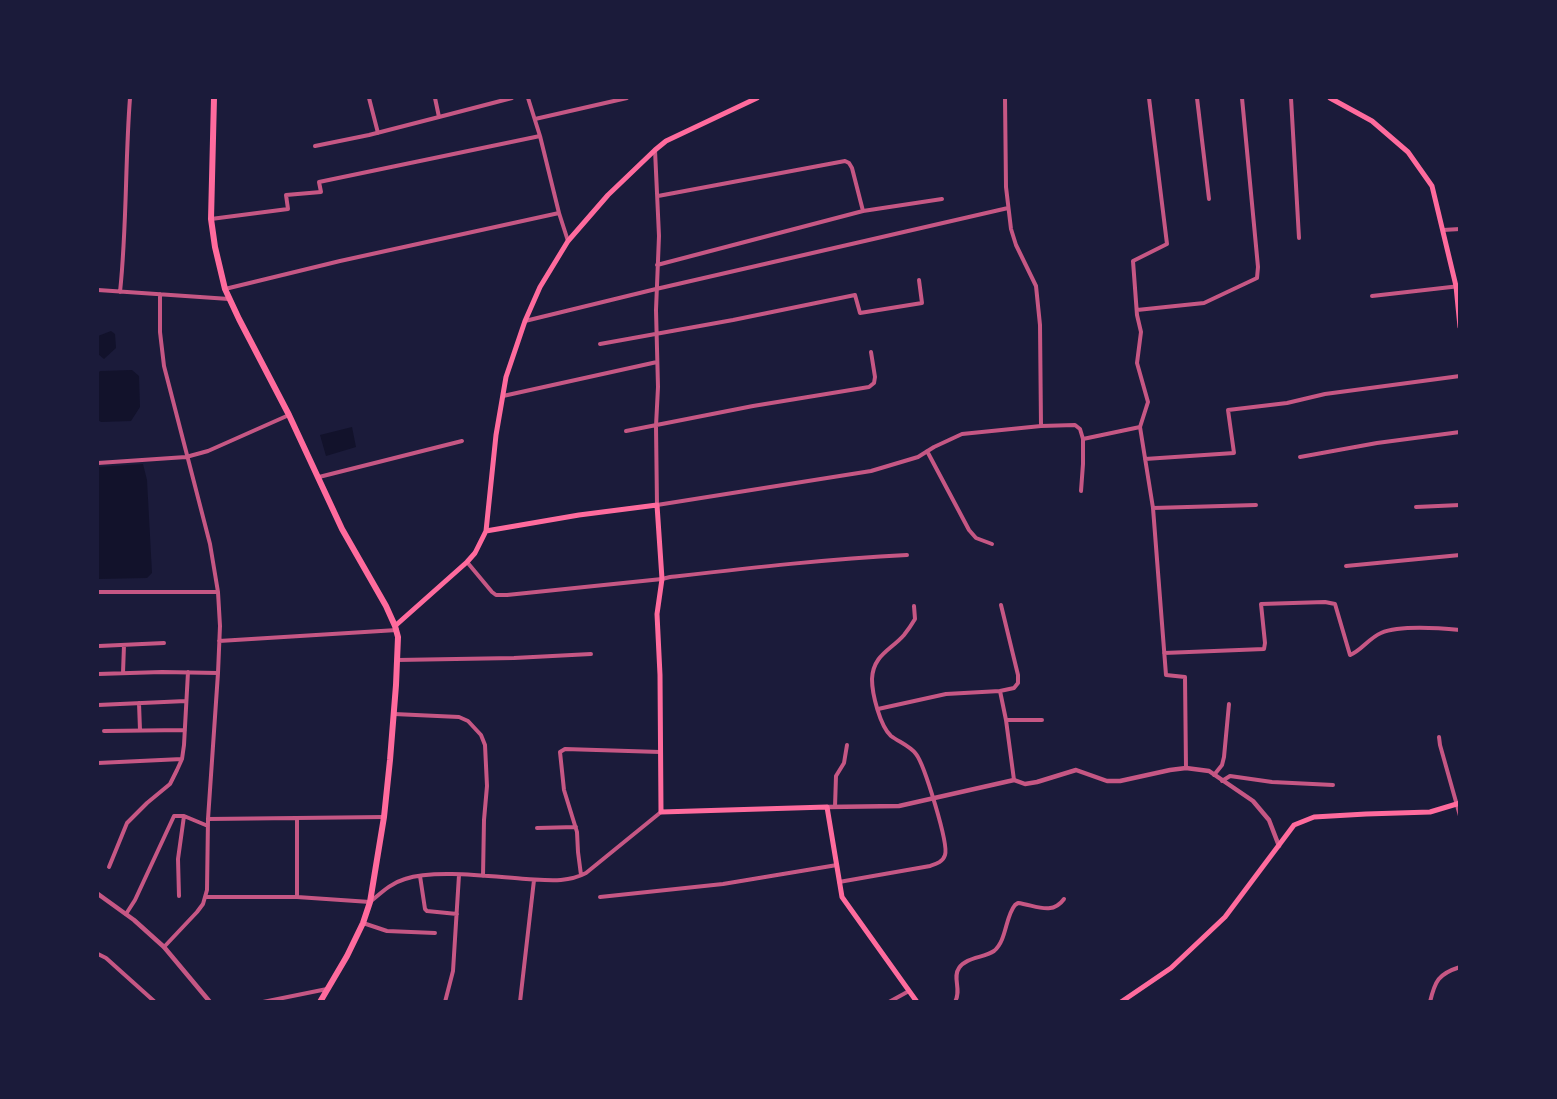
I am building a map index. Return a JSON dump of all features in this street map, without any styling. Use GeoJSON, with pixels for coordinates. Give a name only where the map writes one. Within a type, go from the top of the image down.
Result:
{"type":"FeatureCollection","features":[{"type":"Feature","properties":{"kind":"highway"},"geometry":{"type":"LineString","coordinates":[[214,98],[211,219],[212,233],[225,288],[289,415],[342,529],[373,580],[396,628],[397,660],[394,714],[384,817],[370,902],[363,923],[347,956],[320,1002]]}},
{"type":"Feature","properties":{"kind":"main road"},"geometry":{"type":"LineString","coordinates":[[396,628],[467,562],[475,552],[486,531],[496,436],[506,377],[525,321],[540,288],[568,241],[608,195],[654,150],[666,141],[754,98]]}},
{"type":"Feature","properties":{"kind":"main road"},"geometry":{"type":"LineString","coordinates":[[1330,98],[1372,121],[1408,152],[1432,186],[1458,286],[1460,327]]}},
{"type":"Feature","properties":{"kind":"main road"},"geometry":{"type":"LineString","coordinates":[[486,531],[579,515],[657,505],[662,579],[657,614],[660,675],[661,812],[828,807],[842,897],[917,1002]]}},
{"type":"Feature","properties":{"kind":"main road"},"geometry":{"type":"LineString","coordinates":[[1121,1002],[1171,968],[1225,917],[1294,825],[1314,817],[1430,812],[1458,804]]}},
{"type":"Feature","properties":{"kind":"street"},"geometry":{"type":"LineString","coordinates":[[120,292],[125,248],[127,135],[130,98]]}},
{"type":"Feature","properties":{"kind":"street"},"geometry":{"type":"LineString","coordinates":[[369,98],[378,133]]}},
{"type":"Feature","properties":{"kind":"street"},"geometry":{"type":"LineString","coordinates":[[435,98],[439,117]]}},
{"type":"Feature","properties":{"kind":"street"},"geometry":{"type":"LineString","coordinates":[[315,146],[378,133],[512,98]]}},
{"type":"Feature","properties":{"kind":"street"},"geometry":{"type":"LineString","coordinates":[[528,98],[568,241]]}},
{"type":"Feature","properties":{"kind":"street"},"geometry":{"type":"LineString","coordinates":[[535,119],[627,98]]}},
{"type":"Feature","properties":{"kind":"street"},"geometry":{"type":"LineString","coordinates":[[1005,98],[1005,177],[1011,229],[1016,245],[1036,286],[1040,325],[1041,426]]}},
{"type":"Feature","properties":{"kind":"street"},"geometry":{"type":"LineString","coordinates":[[1149,98],[1167,244],[1133,260],[1137,310],[1141,332],[1137,363],[1148,402],[1140,427],[1153,508],[1166,675],[1185,676],[1186,768]]}},
{"type":"Feature","properties":{"kind":"street"},"geometry":{"type":"LineString","coordinates":[[1197,98],[1209,199]]}},
{"type":"Feature","properties":{"kind":"street"},"geometry":{"type":"LineString","coordinates":[[1137,310],[1204,303],[1257,278],[1258,267],[1242,98]]}},
{"type":"Feature","properties":{"kind":"street"},"geometry":{"type":"LineString","coordinates":[[1291,98],[1298,238]]}},
{"type":"Feature","properties":{"kind":"street"},"geometry":{"type":"LineString","coordinates":[[211,219],[288,209],[286,195],[322,192],[319,182],[540,136]]}},
{"type":"Feature","properties":{"kind":"street"},"geometry":{"type":"LineString","coordinates":[[654,150],[659,236],[656,289],[658,387],[656,426],[657,505],[871,471],[918,457],[962,434],[1041,426],[1075,425],[1080,429],[1083,439],[1080,491]]}},
{"type":"Feature","properties":{"kind":"street"},"geometry":{"type":"LineString","coordinates":[[658,196],[845,161],[852,168],[862,211]]}},
{"type":"Feature","properties":{"kind":"street"},"geometry":{"type":"LineString","coordinates":[[657,265],[862,211],[942,199]]}},
{"type":"Feature","properties":{"kind":"street"},"geometry":{"type":"LineString","coordinates":[[525,321],[1008,208]]}},
{"type":"Feature","properties":{"kind":"street"},"geometry":{"type":"LineString","coordinates":[[225,288],[559,213]]}},
{"type":"Feature","properties":{"kind":"street"},"geometry":{"type":"LineString","coordinates":[[1443,230],[1460,229]]}},
{"type":"Feature","properties":{"kind":"street"},"geometry":{"type":"LineString","coordinates":[[600,344],[855,295],[860,313],[922,303],[919,280]]}},
{"type":"Feature","properties":{"kind":"street"},"geometry":{"type":"LineString","coordinates":[[1372,296],[1458,286]]}},
{"type":"Feature","properties":{"kind":"street"},"geometry":{"type":"LineString","coordinates":[[98,290],[229,299]]}},
{"type":"Feature","properties":{"kind":"street"},"geometry":{"type":"LineString","coordinates":[[160,294],[160,332],[164,366],[210,544],[218,592],[219,642],[208,819],[208,886],[206,897],[197,912],[164,947]]}},
{"type":"Feature","properties":{"kind":"street"},"geometry":{"type":"LineString","coordinates":[[626,431],[753,406],[869,387],[874,384],[875,377],[871,352]]}},
{"type":"Feature","properties":{"kind":"street"},"geometry":{"type":"LineString","coordinates":[[503,396],[657,362]]}},
{"type":"Feature","properties":{"kind":"street"},"geometry":{"type":"LineString","coordinates":[[1145,459],[1234,453],[1228,410],[1287,403],[1325,394],[1460,376]]}},
{"type":"Feature","properties":{"kind":"street"},"geometry":{"type":"LineString","coordinates":[[98,463],[186,457],[208,450],[289,415]]}},
{"type":"Feature","properties":{"kind":"street"},"geometry":{"type":"LineString","coordinates":[[1083,439],[1140,427]]}},
{"type":"Feature","properties":{"kind":"street"},"geometry":{"type":"LineString","coordinates":[[1300,457],[1377,443],[1460,432]]}},
{"type":"Feature","properties":{"kind":"street"},"geometry":{"type":"LineString","coordinates":[[319,477],[462,441]]}},
{"type":"Feature","properties":{"kind":"street"},"geometry":{"type":"LineString","coordinates":[[927,451],[969,530],[976,538],[992,544]]}},
{"type":"Feature","properties":{"kind":"street"},"geometry":{"type":"LineString","coordinates":[[1416,506],[1460,504]]}},
{"type":"Feature","properties":{"kind":"street"},"geometry":{"type":"LineString","coordinates":[[1153,508],[1256,505]]}},
{"type":"Feature","properties":{"kind":"street"},"geometry":{"type":"LineString","coordinates":[[467,562],[492,592],[500,595],[662,579],[761,566],[856,557],[907,555]]}},
{"type":"Feature","properties":{"kind":"street"},"geometry":{"type":"LineString","coordinates":[[1346,566],[1460,555]]}},
{"type":"Feature","properties":{"kind":"street"},"geometry":{"type":"LineString","coordinates":[[98,592],[218,592]]}},
{"type":"Feature","properties":{"kind":"street"},"geometry":{"type":"LineString","coordinates":[[1164,653],[1264,649],[1266,642],[1261,604],[1325,602],[1335,604],[1350,655],[1373,637],[1396,629],[1460,630]]}},
{"type":"Feature","properties":{"kind":"street"},"geometry":{"type":"LineString","coordinates":[[840,882],[930,866],[944,859],[946,854],[945,837],[924,771],[916,754],[890,734],[881,720],[874,697],[872,678],[878,659],[904,636],[915,619],[914,606]]}},
{"type":"Feature","properties":{"kind":"street"},"geometry":{"type":"LineString","coordinates":[[878,708],[946,694],[1000,691],[1014,688],[1018,682],[1018,675],[1001,606]]}},
{"type":"Feature","properties":{"kind":"street"},"geometry":{"type":"LineString","coordinates":[[219,642],[396,628]]}},
{"type":"Feature","properties":{"kind":"street"},"geometry":{"type":"LineString","coordinates":[[99,646],[164,643]]}},
{"type":"Feature","properties":{"kind":"street"},"geometry":{"type":"LineString","coordinates":[[123,673],[124,645]]}},
{"type":"Feature","properties":{"kind":"street"},"geometry":{"type":"LineString","coordinates":[[397,660],[591,654]]}},
{"type":"Feature","properties":{"kind":"street"},"geometry":{"type":"LineString","coordinates":[[109,867],[127,823],[170,784],[178,770],[182,759],[185,730],[188,672]]}},
{"type":"Feature","properties":{"kind":"street"},"geometry":{"type":"LineString","coordinates":[[98,674],[218,673]]}},
{"type":"Feature","properties":{"kind":"street"},"geometry":{"type":"LineString","coordinates":[[1000,691],[1014,780]]}},
{"type":"Feature","properties":{"kind":"street"},"geometry":{"type":"LineString","coordinates":[[98,705],[186,701]]}},
{"type":"Feature","properties":{"kind":"street"},"geometry":{"type":"LineString","coordinates":[[139,703],[140,730]]}},
{"type":"Feature","properties":{"kind":"street"},"geometry":{"type":"LineString","coordinates":[[1214,775],[1222,764],[1224,757],[1229,704]]}},
{"type":"Feature","properties":{"kind":"street"},"geometry":{"type":"LineString","coordinates":[[394,714],[459,717],[468,721],[483,739],[487,766],[483,876]]}},
{"type":"Feature","properties":{"kind":"street"},"geometry":{"type":"LineString","coordinates":[[1006,720],[1042,720]]}},
{"type":"Feature","properties":{"kind":"street"},"geometry":{"type":"LineString","coordinates":[[104,731],[185,730]]}},
{"type":"Feature","properties":{"kind":"street"},"geometry":{"type":"LineString","coordinates":[[1439,737],[1460,816]]}},
{"type":"Feature","properties":{"kind":"street"},"geometry":{"type":"LineString","coordinates":[[835,807],[836,776],[844,762],[847,745]]}},
{"type":"Feature","properties":{"kind":"street"},"geometry":{"type":"LineString","coordinates":[[581,875],[576,827],[564,790],[560,752],[562,750],[660,752]]}},
{"type":"Feature","properties":{"kind":"street"},"geometry":{"type":"LineString","coordinates":[[98,763],[182,759]]}},
{"type":"Feature","properties":{"kind":"street"},"geometry":{"type":"LineString","coordinates":[[828,807],[899,806],[1014,780],[1025,784],[1037,782],[1076,770],[1107,781],[1120,781],[1186,768],[1209,772],[1253,801],[1269,820],[1278,846]]}},
{"type":"Feature","properties":{"kind":"street"},"geometry":{"type":"LineString","coordinates":[[1222,780],[1230,776],[1272,782],[1333,785]]}},
{"type":"Feature","properties":{"kind":"street"},"geometry":{"type":"LineString","coordinates":[[206,897],[297,897],[370,902],[389,886],[404,879],[420,876],[459,875],[534,880],[567,880],[581,875],[636,834],[661,812]]}},
{"type":"Feature","properties":{"kind":"street"},"geometry":{"type":"LineString","coordinates":[[126,914],[135,900],[172,820],[177,815],[184,816],[208,826]]}},
{"type":"Feature","properties":{"kind":"street"},"geometry":{"type":"LineString","coordinates":[[179,896],[178,859],[184,816]]}},
{"type":"Feature","properties":{"kind":"street"},"geometry":{"type":"LineString","coordinates":[[208,819],[384,817]]}},
{"type":"Feature","properties":{"kind":"street"},"geometry":{"type":"LineString","coordinates":[[297,818],[297,897]]}},
{"type":"Feature","properties":{"kind":"street"},"geometry":{"type":"LineString","coordinates":[[537,828],[576,827]]}},
{"type":"Feature","properties":{"kind":"street"},"geometry":{"type":"LineString","coordinates":[[600,897],[723,884],[837,865]]}},
{"type":"Feature","properties":{"kind":"street"},"geometry":{"type":"LineString","coordinates":[[446,1002],[453,971],[459,875]]}},
{"type":"Feature","properties":{"kind":"street"},"geometry":{"type":"LineString","coordinates":[[420,876],[425,909],[427,911],[457,914]]}},
{"type":"Feature","properties":{"kind":"street"},"geometry":{"type":"LineString","coordinates":[[520,1002],[534,880]]}},
{"type":"Feature","properties":{"kind":"street"},"geometry":{"type":"LineString","coordinates":[[98,894],[126,914],[164,947],[210,1002]]}},
{"type":"Feature","properties":{"kind":"street"},"geometry":{"type":"LineString","coordinates":[[955,1002],[959,990],[956,974],[958,968],[994,951],[999,945],[1014,905],[1018,903],[1043,908],[1054,908],[1059,906],[1064,899]]}},
{"type":"Feature","properties":{"kind":"street"},"geometry":{"type":"LineString","coordinates":[[363,923],[387,931],[435,933]]}},
{"type":"Feature","properties":{"kind":"street"},"geometry":{"type":"LineString","coordinates":[[98,954],[106,958],[154,1002]]}},
{"type":"Feature","properties":{"kind":"street"},"geometry":{"type":"LineString","coordinates":[[1430,1002],[1433,988],[1438,978],[1444,973],[1460,967]]}},
{"type":"Feature","properties":{"kind":"street"},"geometry":{"type":"LineString","coordinates":[[263,1002],[328,989]]}},
{"type":"Feature","properties":{"kind":"street"},"geometry":{"type":"LineString","coordinates":[[889,1002],[909,991]]}},
{"type":"Feature","properties":{"kind":"shaded area"},"geometry":{"type":"Polygon","coordinates":[[[111,331],[115,334],[116,348],[104,359],[98,354],[98,336],[111,331]]]}},
{"type":"Feature","properties":{"kind":"shaded area"},"geometry":{"type":"Polygon","coordinates":[[[132,370],[139,376],[140,407],[131,421],[101,422],[98,420],[98,373],[100,371],[132,370]]]}},
{"type":"Feature","properties":{"kind":"shaded area"},"geometry":{"type":"Polygon","coordinates":[[[352,427],[356,447],[326,456],[320,435],[352,427]]]}},
{"type":"Feature","properties":{"kind":"shaded area"},"geometry":{"type":"Polygon","coordinates":[[[143,464],[147,480],[152,573],[147,578],[98,579],[98,467],[143,464]]]}}]}
